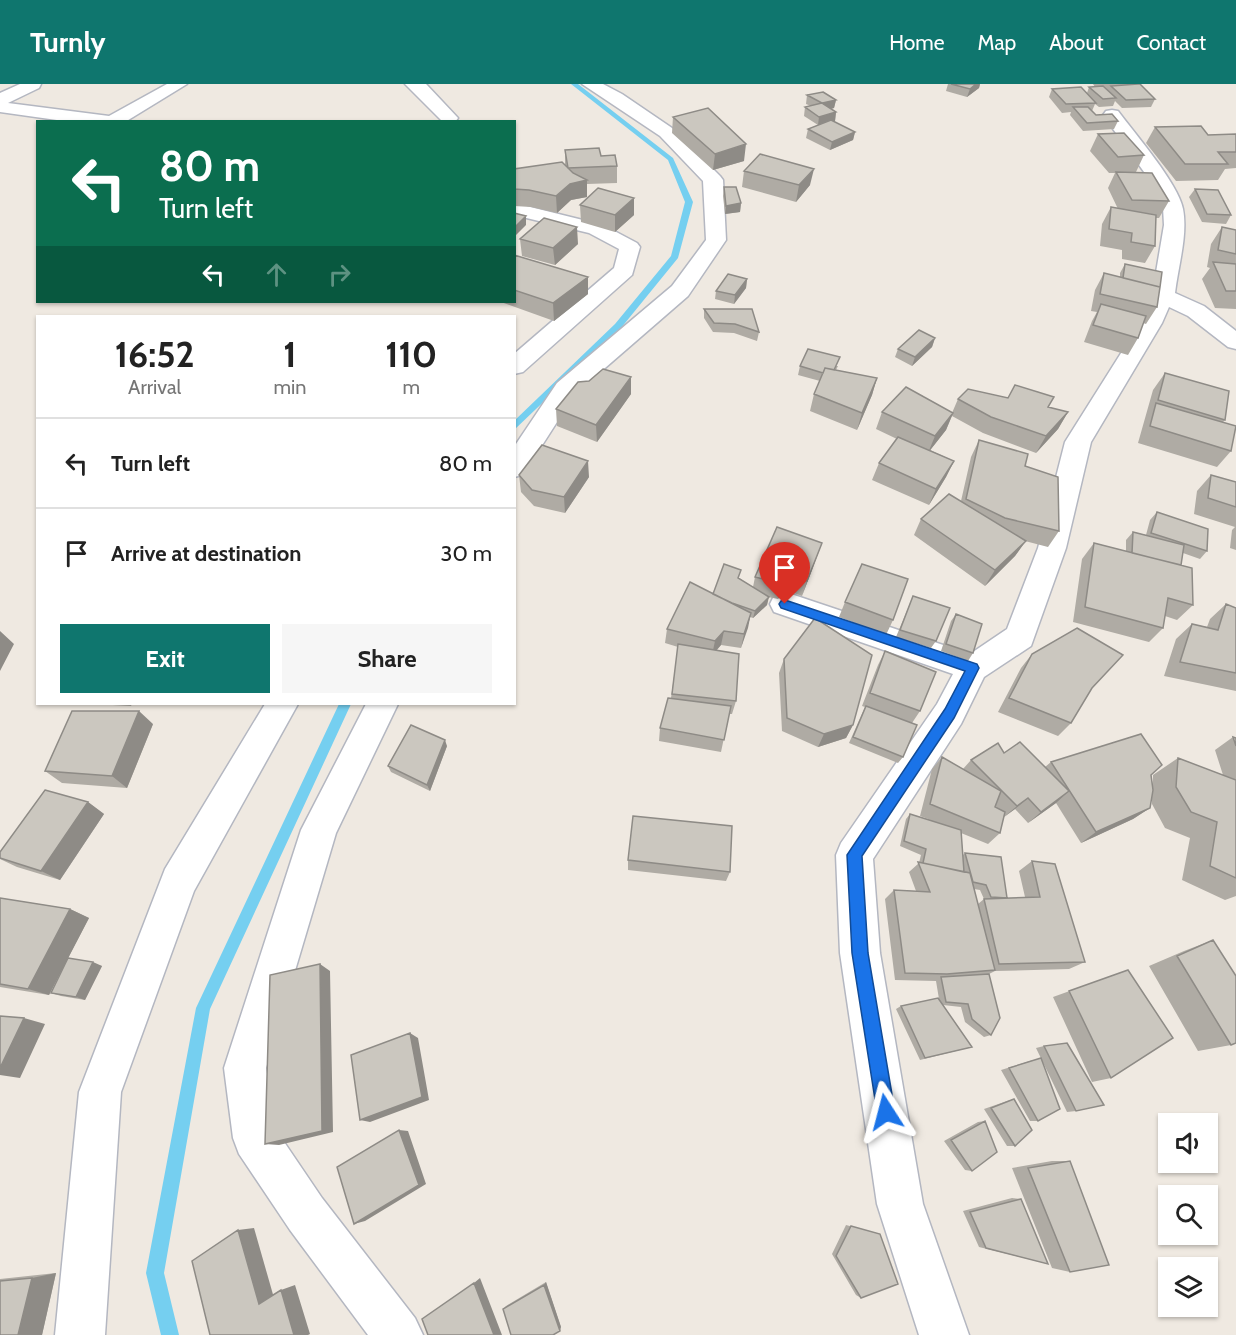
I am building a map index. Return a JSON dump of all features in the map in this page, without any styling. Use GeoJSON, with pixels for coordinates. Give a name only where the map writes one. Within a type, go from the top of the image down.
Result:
{"type":"FeatureCollection","features":[{"type":"Feature","properties":{"kind":"street"},"geometry":{"type":"LineString","coordinates":[[0,100],[33,84]]}},
{"type":"Feature","properties":{"kind":"street"},"geometry":{"type":"LineString","coordinates":[[116,120],[179,84]]}},
{"type":"Feature","properties":{"kind":"street"},"geometry":{"type":"LineString","coordinates":[[413,84],[449,118]]}},
{"type":"Feature","properties":{"kind":"street"},"geometry":{"type":"LineString","coordinates":[[516,465],[566,389],[680,291],[716,240],[712,180],[666,132],[616,98],[590,84]]}},
{"type":"Feature","properties":{"kind":"street"},"geometry":{"type":"LineString","coordinates":[[0,107],[106,120]]}},
{"type":"Feature","properties":{"kind":"street"},"geometry":{"type":"LineString","coordinates":[[944,1335],[900,1204],[860,953],[854,855],[949,714],[973,668],[1020,637],[1053,548],[1078,442],[1151,323],[1163,296],[1174,225],[1173,207],[1161,183],[1112,115]]}},
{"type":"Feature","properties":{"kind":"street"},"geometry":{"type":"LineString","coordinates":[[516,209],[596,229],[630,248],[624,270],[516,365]]}},
{"type":"Feature","properties":{"kind":"street"},"geometry":{"type":"LineString","coordinates":[[1163,296],[1196,311],[1236,342]]}},
{"type":"Feature","properties":{"kind":"street"},"geometry":{"type":"LineString","coordinates":[[785,604],[973,668]]}},
{"type":"Feature","properties":{"kind":"street"},"geometry":{"type":"LineString","coordinates":[[80,1335],[100,1092],[178,882],[281,705]]}},
{"type":"Feature","properties":{"kind":"street"},"geometry":{"type":"LineString","coordinates":[[382,705],[319,830],[245,1068],[255,1138],[306,1214],[398,1335]]}},
{"type":"Feature","properties":{"kind":"building"},"geometry":{"type":"Polygon","coordinates":[[[951,84],[976,84],[970,89],[951,84]]]}},
{"type":"Feature","properties":{"kind":"building"},"geometry":{"type":"Polygon","coordinates":[[[1140,84],[1155,99],[1126,100],[1111,86],[1140,84]]]}},
{"type":"Feature","properties":{"kind":"building"},"geometry":{"type":"Polygon","coordinates":[[[1103,86],[1116,98],[1103,99],[1089,87],[1103,86]]]}},
{"type":"Feature","properties":{"kind":"building"},"geometry":{"type":"Polygon","coordinates":[[[1081,87],[1096,103],[1066,104],[1052,89],[1081,87]]]}},
{"type":"Feature","properties":{"kind":"building"},"geometry":{"type":"Polygon","coordinates":[[[823,92],[836,100],[822,103],[807,95],[823,92]]]}},
{"type":"Feature","properties":{"kind":"building"},"geometry":{"type":"Polygon","coordinates":[[[822,103],[836,112],[819,117],[805,107],[822,103]]]}},
{"type":"Feature","properties":{"kind":"building"},"geometry":{"type":"Polygon","coordinates":[[[1073,107],[1088,107],[1096,115],[1112,114],[1118,121],[1087,123],[1073,107]]]}},
{"type":"Feature","properties":{"kind":"building"},"geometry":{"type":"Polygon","coordinates":[[[708,108],[746,144],[715,154],[673,117],[708,108]]]}},
{"type":"Feature","properties":{"kind":"building"},"geometry":{"type":"Polygon","coordinates":[[[831,120],[855,132],[832,142],[808,129],[831,120]]]}},
{"type":"Feature","properties":{"kind":"building"},"geometry":{"type":"Polygon","coordinates":[[[1201,126],[1208,135],[1236,134],[1236,152],[1218,152],[1228,164],[1185,164],[1155,127],[1201,126]]]}},
{"type":"Feature","properties":{"kind":"building"},"geometry":{"type":"Polygon","coordinates":[[[1124,133],[1144,155],[1118,157],[1098,134],[1124,133]]]}},
{"type":"Feature","properties":{"kind":"building"},"geometry":{"type":"Polygon","coordinates":[[[599,148],[601,156],[615,155],[617,166],[568,168],[565,150],[599,148]]]}},
{"type":"Feature","properties":{"kind":"building"},"geometry":{"type":"Polygon","coordinates":[[[760,154],[814,169],[799,185],[744,171],[760,154]]]}},
{"type":"Feature","properties":{"kind":"building"},"geometry":{"type":"Polygon","coordinates":[[[562,162],[573,173],[587,180],[570,184],[556,196],[516,189],[516,169],[562,162]]]}},
{"type":"Feature","properties":{"kind":"building"},"geometry":{"type":"Polygon","coordinates":[[[1116,172],[1152,173],[1169,201],[1132,200],[1116,172]]]}},
{"type":"Feature","properties":{"kind":"building"},"geometry":{"type":"Polygon","coordinates":[[[724,187],[736,187],[741,203],[726,206],[724,187]]]}},
{"type":"Feature","properties":{"kind":"building"},"geometry":{"type":"Polygon","coordinates":[[[598,188],[634,198],[615,215],[580,205],[598,188]]]}},
{"type":"Feature","properties":{"kind":"building"},"geometry":{"type":"Polygon","coordinates":[[[1195,189],[1218,190],[1231,215],[1207,214],[1195,189]]]}},
{"type":"Feature","properties":{"kind":"building"},"geometry":{"type":"Polygon","coordinates":[[[1111,207],[1156,215],[1155,246],[1131,242],[1132,233],[1109,229],[1111,207]]]}},
{"type":"Feature","properties":{"kind":"building"},"geometry":{"type":"Polygon","coordinates":[[[516,214],[526,216],[516,226],[516,214]]]}},
{"type":"Feature","properties":{"kind":"building"},"geometry":{"type":"Polygon","coordinates":[[[544,218],[577,227],[553,248],[520,239],[544,218]]]}},
{"type":"Feature","properties":{"kind":"building"},"geometry":{"type":"Polygon","coordinates":[[[1222,227],[1236,230],[1236,254],[1218,250],[1222,227]]]}},
{"type":"Feature","properties":{"kind":"building"},"geometry":{"type":"Polygon","coordinates":[[[516,256],[588,277],[553,303],[516,291],[516,256]]]}},
{"type":"Feature","properties":{"kind":"building"},"geometry":{"type":"Polygon","coordinates":[[[1213,262],[1236,264],[1236,291],[1226,291],[1213,262]]]}},
{"type":"Feature","properties":{"kind":"building"},"geometry":{"type":"Polygon","coordinates":[[[1125,264],[1162,272],[1160,287],[1123,278],[1125,264]]]}},
{"type":"Feature","properties":{"kind":"building"},"geometry":{"type":"Polygon","coordinates":[[[1104,273],[1160,287],[1157,307],[1100,294],[1104,273]]]}},
{"type":"Feature","properties":{"kind":"building"},"geometry":{"type":"Polygon","coordinates":[[[728,274],[747,279],[735,295],[716,291],[728,274]]]}},
{"type":"Feature","properties":{"kind":"building"},"geometry":{"type":"Polygon","coordinates":[[[1101,304],[1146,316],[1138,338],[1093,325],[1101,304]]]}},
{"type":"Feature","properties":{"kind":"building"},"geometry":{"type":"Polygon","coordinates":[[[704,309],[752,309],[759,332],[735,324],[714,323],[704,309]]]}},
{"type":"Feature","properties":{"kind":"building"},"geometry":{"type":"Polygon","coordinates":[[[919,330],[935,338],[915,357],[898,349],[919,330]]]}},
{"type":"Feature","properties":{"kind":"building"},"geometry":{"type":"Polygon","coordinates":[[[808,349],[840,357],[834,370],[825,368],[823,373],[800,366],[808,349]]]}},
{"type":"Feature","properties":{"kind":"building"},"geometry":{"type":"Polygon","coordinates":[[[825,368],[877,378],[862,413],[814,394],[825,368]]]}},
{"type":"Feature","properties":{"kind":"building"},"geometry":{"type":"Polygon","coordinates":[[[603,369],[631,377],[596,425],[556,409],[578,382],[589,381],[603,369]]]}},
{"type":"Feature","properties":{"kind":"building"},"geometry":{"type":"Polygon","coordinates":[[[1165,373],[1229,391],[1225,420],[1158,400],[1165,373]]]}},
{"type":"Feature","properties":{"kind":"building"},"geometry":{"type":"Polygon","coordinates":[[[1015,385],[1054,397],[1048,407],[1068,412],[1046,436],[991,417],[958,399],[968,389],[1008,398],[1015,385]]]}},
{"type":"Feature","properties":{"kind":"building"},"geometry":{"type":"Polygon","coordinates":[[[906,387],[953,413],[935,436],[882,412],[906,387]]]}},
{"type":"Feature","properties":{"kind":"building"},"geometry":{"type":"Polygon","coordinates":[[[1156,403],[1236,426],[1231,451],[1150,426],[1156,403]]]}},
{"type":"Feature","properties":{"kind":"building"},"geometry":{"type":"Polygon","coordinates":[[[898,437],[954,461],[936,489],[879,463],[898,437]]]}},
{"type":"Feature","properties":{"kind":"building"},"geometry":{"type":"Polygon","coordinates":[[[979,440],[1028,454],[1025,466],[1058,477],[1059,531],[1005,518],[966,499],[979,440]]]}},
{"type":"Feature","properties":{"kind":"building"},"geometry":{"type":"Polygon","coordinates":[[[542,445],[588,461],[564,497],[532,490],[519,475],[542,445]]]}},
{"type":"Feature","properties":{"kind":"building"},"geometry":{"type":"Polygon","coordinates":[[[1211,475],[1236,482],[1236,507],[1208,498],[1211,475]]]}},
{"type":"Feature","properties":{"kind":"building"},"geometry":{"type":"Polygon","coordinates":[[[949,494],[1026,541],[995,570],[921,519],[949,494]]]}},
{"type":"Feature","properties":{"kind":"building"},"geometry":{"type":"Polygon","coordinates":[[[1157,512],[1208,529],[1207,551],[1151,533],[1157,512]]]}},
{"type":"Feature","properties":{"kind":"building"},"geometry":{"type":"Polygon","coordinates":[[[777,527],[822,543],[807,581],[790,575],[782,584],[755,577],[777,527]]]}},
{"type":"Feature","properties":{"kind":"building"},"geometry":{"type":"Polygon","coordinates":[[[1133,532],[1184,545],[1181,565],[1132,553],[1133,532]]]}},
{"type":"Feature","properties":{"kind":"building"},"geometry":{"type":"Polygon","coordinates":[[[1094,543],[1192,568],[1193,605],[1168,598],[1163,628],[1085,607],[1094,543]]]}},
{"type":"Feature","properties":{"kind":"building"},"geometry":{"type":"Polygon","coordinates":[[[724,564],[741,570],[738,578],[769,597],[755,611],[713,594],[724,564]]]}},
{"type":"Feature","properties":{"kind":"building"},"geometry":{"type":"Polygon","coordinates":[[[862,564],[908,579],[893,620],[845,602],[862,564]]]}},
{"type":"Feature","properties":{"kind":"building"},"geometry":{"type":"Polygon","coordinates":[[[690,582],[751,613],[744,634],[724,631],[715,641],[667,629],[690,582]]]}},
{"type":"Feature","properties":{"kind":"building"},"geometry":{"type":"Polygon","coordinates":[[[913,596],[950,608],[936,641],[900,630],[913,596]]]}},
{"type":"Feature","properties":{"kind":"building"},"geometry":{"type":"Polygon","coordinates":[[[1226,604],[1236,608],[1236,673],[1180,662],[1192,624],[1218,630],[1226,604]]]}},
{"type":"Feature","properties":{"kind":"building"},"geometry":{"type":"Polygon","coordinates":[[[956,614],[982,624],[973,653],[946,644],[956,614]]]}},
{"type":"Feature","properties":{"kind":"building"},"geometry":{"type":"Polygon","coordinates":[[[815,618],[872,655],[853,725],[824,734],[787,718],[784,659],[815,618]]]}},
{"type":"Feature","properties":{"kind":"building"},"geometry":{"type":"Polygon","coordinates":[[[1077,628],[1123,655],[1092,688],[1071,723],[1009,698],[1032,654],[1077,628]]]}},
{"type":"Feature","properties":{"kind":"building"},"geometry":{"type":"Polygon","coordinates":[[[678,644],[739,654],[736,701],[672,694],[678,644]]]}},
{"type":"Feature","properties":{"kind":"building"},"geometry":{"type":"Polygon","coordinates":[[[885,651],[936,672],[920,711],[870,693],[885,651]]]}},
{"type":"Feature","properties":{"kind":"building"},"geometry":{"type":"Polygon","coordinates":[[[668,698],[731,706],[724,740],[660,728],[668,698]]]}},
{"type":"Feature","properties":{"kind":"building"},"geometry":{"type":"Polygon","coordinates":[[[866,706],[917,725],[903,757],[853,737],[866,706]]]}},
{"type":"Feature","properties":{"kind":"building"},"geometry":{"type":"Polygon","coordinates":[[[72,711],[139,711],[112,776],[45,771],[72,711]]]}},
{"type":"Feature","properties":{"kind":"building"},"geometry":{"type":"Polygon","coordinates":[[[411,725],[445,740],[427,785],[388,766],[411,725]]]}},
{"type":"Feature","properties":{"kind":"building"},"geometry":{"type":"Polygon","coordinates":[[[1141,734],[1162,765],[1151,775],[1153,790],[1150,808],[1096,832],[1051,762],[1141,734]]]}},
{"type":"Feature","properties":{"kind":"building"},"geometry":{"type":"Polygon","coordinates":[[[1020,742],[1069,791],[1041,812],[1028,798],[1017,806],[971,760],[998,743],[1004,753],[1020,742]]]}},
{"type":"Feature","properties":{"kind":"building"},"geometry":{"type":"Polygon","coordinates":[[[942,757],[1001,791],[995,807],[1005,812],[1000,833],[930,804],[942,757]]]}},
{"type":"Feature","properties":{"kind":"building"},"geometry":{"type":"Polygon","coordinates":[[[1178,758],[1236,780],[1236,878],[1210,866],[1217,822],[1191,812],[1176,787],[1178,758]]]}},
{"type":"Feature","properties":{"kind":"building"},"geometry":{"type":"Polygon","coordinates":[[[45,790],[88,802],[41,871],[0,858],[0,852],[45,790]]]}},
{"type":"Feature","properties":{"kind":"building"},"geometry":{"type":"Polygon","coordinates":[[[910,814],[961,830],[964,872],[923,863],[926,849],[904,841],[910,814]]]}},
{"type":"Feature","properties":{"kind":"building"},"geometry":{"type":"Polygon","coordinates":[[[633,816],[732,826],[730,872],[628,860],[633,816]]]}},
{"type":"Feature","properties":{"kind":"building"},"geometry":{"type":"Polygon","coordinates":[[[965,853],[1001,857],[1007,898],[991,897],[986,885],[973,882],[965,853]]]}},
{"type":"Feature","properties":{"kind":"building"},"geometry":{"type":"Polygon","coordinates":[[[1032,861],[1055,864],[1085,962],[999,964],[984,899],[1040,897],[1032,861]]]}},
{"type":"Feature","properties":{"kind":"building"},"geometry":{"type":"Polygon","coordinates":[[[918,862],[970,873],[995,970],[947,974],[905,973],[894,890],[930,892],[918,862]]]}},
{"type":"Feature","properties":{"kind":"building"},"geometry":{"type":"Polygon","coordinates":[[[0,898],[70,909],[28,989],[0,984],[0,898]]]}},
{"type":"Feature","properties":{"kind":"building"},"geometry":{"type":"Polygon","coordinates":[[[1213,940],[1236,976],[1236,1043],[1231,1045],[1177,956],[1213,940]]]}},
{"type":"Feature","properties":{"kind":"building"},"geometry":{"type":"Polygon","coordinates":[[[68,958],[93,962],[76,997],[51,993],[68,958]]]}},
{"type":"Feature","properties":{"kind":"building"},"geometry":{"type":"Polygon","coordinates":[[[320,964],[322,1131],[265,1144],[270,975],[320,964]]]}},
{"type":"Feature","properties":{"kind":"building"},"geometry":{"type":"Polygon","coordinates":[[[1128,970],[1173,1038],[1111,1078],[1069,991],[1128,970]]]}},
{"type":"Feature","properties":{"kind":"building"},"geometry":{"type":"Polygon","coordinates":[[[989,974],[1000,1018],[991,1035],[972,1019],[968,1004],[946,1002],[941,977],[989,974]]]}},
{"type":"Feature","properties":{"kind":"building"},"geometry":{"type":"Polygon","coordinates":[[[938,998],[972,1047],[925,1058],[901,1006],[938,998]]]}},
{"type":"Feature","properties":{"kind":"building"},"geometry":{"type":"Polygon","coordinates":[[[0,1016],[24,1018],[0,1068],[0,1016]]]}},
{"type":"Feature","properties":{"kind":"building"},"geometry":{"type":"Polygon","coordinates":[[[410,1033],[422,1097],[360,1120],[351,1055],[410,1033]]]}},
{"type":"Feature","properties":{"kind":"building"},"geometry":{"type":"Polygon","coordinates":[[[1067,1043],[1104,1105],[1076,1111],[1044,1046],[1067,1043]]]}},
{"type":"Feature","properties":{"kind":"building"},"geometry":{"type":"Polygon","coordinates":[[[1041,1058],[1060,1109],[1038,1121],[1009,1068],[1041,1058]]]}},
{"type":"Feature","properties":{"kind":"building"},"geometry":{"type":"Polygon","coordinates":[[[1014,1099],[1032,1130],[1015,1146],[991,1108],[1014,1099]]]}},
{"type":"Feature","properties":{"kind":"building"},"geometry":{"type":"Polygon","coordinates":[[[985,1121],[997,1152],[972,1171],[951,1140],[985,1121]]]}},
{"type":"Feature","properties":{"kind":"building"},"geometry":{"type":"Polygon","coordinates":[[[399,1130],[419,1185],[354,1224],[337,1167],[399,1130]]]}},
{"type":"Feature","properties":{"kind":"building"},"geometry":{"type":"Polygon","coordinates":[[[1070,1161],[1109,1265],[1070,1272],[1028,1168],[1070,1161]]]}},
{"type":"Feature","properties":{"kind":"building"},"geometry":{"type":"Polygon","coordinates":[[[1021,1199],[1048,1264],[986,1248],[970,1212],[1021,1199]]]}},
{"type":"Feature","properties":{"kind":"building"},"geometry":{"type":"Polygon","coordinates":[[[851,1226],[880,1234],[898,1284],[861,1298],[836,1256],[851,1226]]]}},
{"type":"Feature","properties":{"kind":"building"},"geometry":{"type":"Polygon","coordinates":[[[238,1230],[259,1304],[281,1290],[294,1335],[210,1335],[192,1261],[238,1230]]]}},
{"type":"Feature","properties":{"kind":"building"},"geometry":{"type":"Polygon","coordinates":[[[32,1278],[18,1335],[0,1335],[0,1281],[32,1278]]]}},
{"type":"Feature","properties":{"kind":"building"},"geometry":{"type":"Polygon","coordinates":[[[474,1283],[494,1335],[428,1335],[422,1319],[474,1283]]]}},
{"type":"Feature","properties":{"kind":"building"},"geometry":{"type":"Polygon","coordinates":[[[544,1285],[560,1331],[553,1335],[511,1335],[503,1309],[544,1285]]]}},
{"type":"Feature","properties":{"kind":"waterway"},"geometry":{"type":"LineString","coordinates":[[516,425],[618,326],[675,256],[689,202],[671,159],[574,84]]}},
{"type":"Feature","properties":{"kind":"waterway"},"geometry":{"type":"LineString","coordinates":[[170,1335],[155,1273],[203,1008],[345,705]]}},
{"type":"Feature","properties":{"kind":"route"},"geometry":{"type":"LineString","coordinates":[[785,604],[973,668],[949,714],[854,855],[860,953],[886,1112]]}}]}
